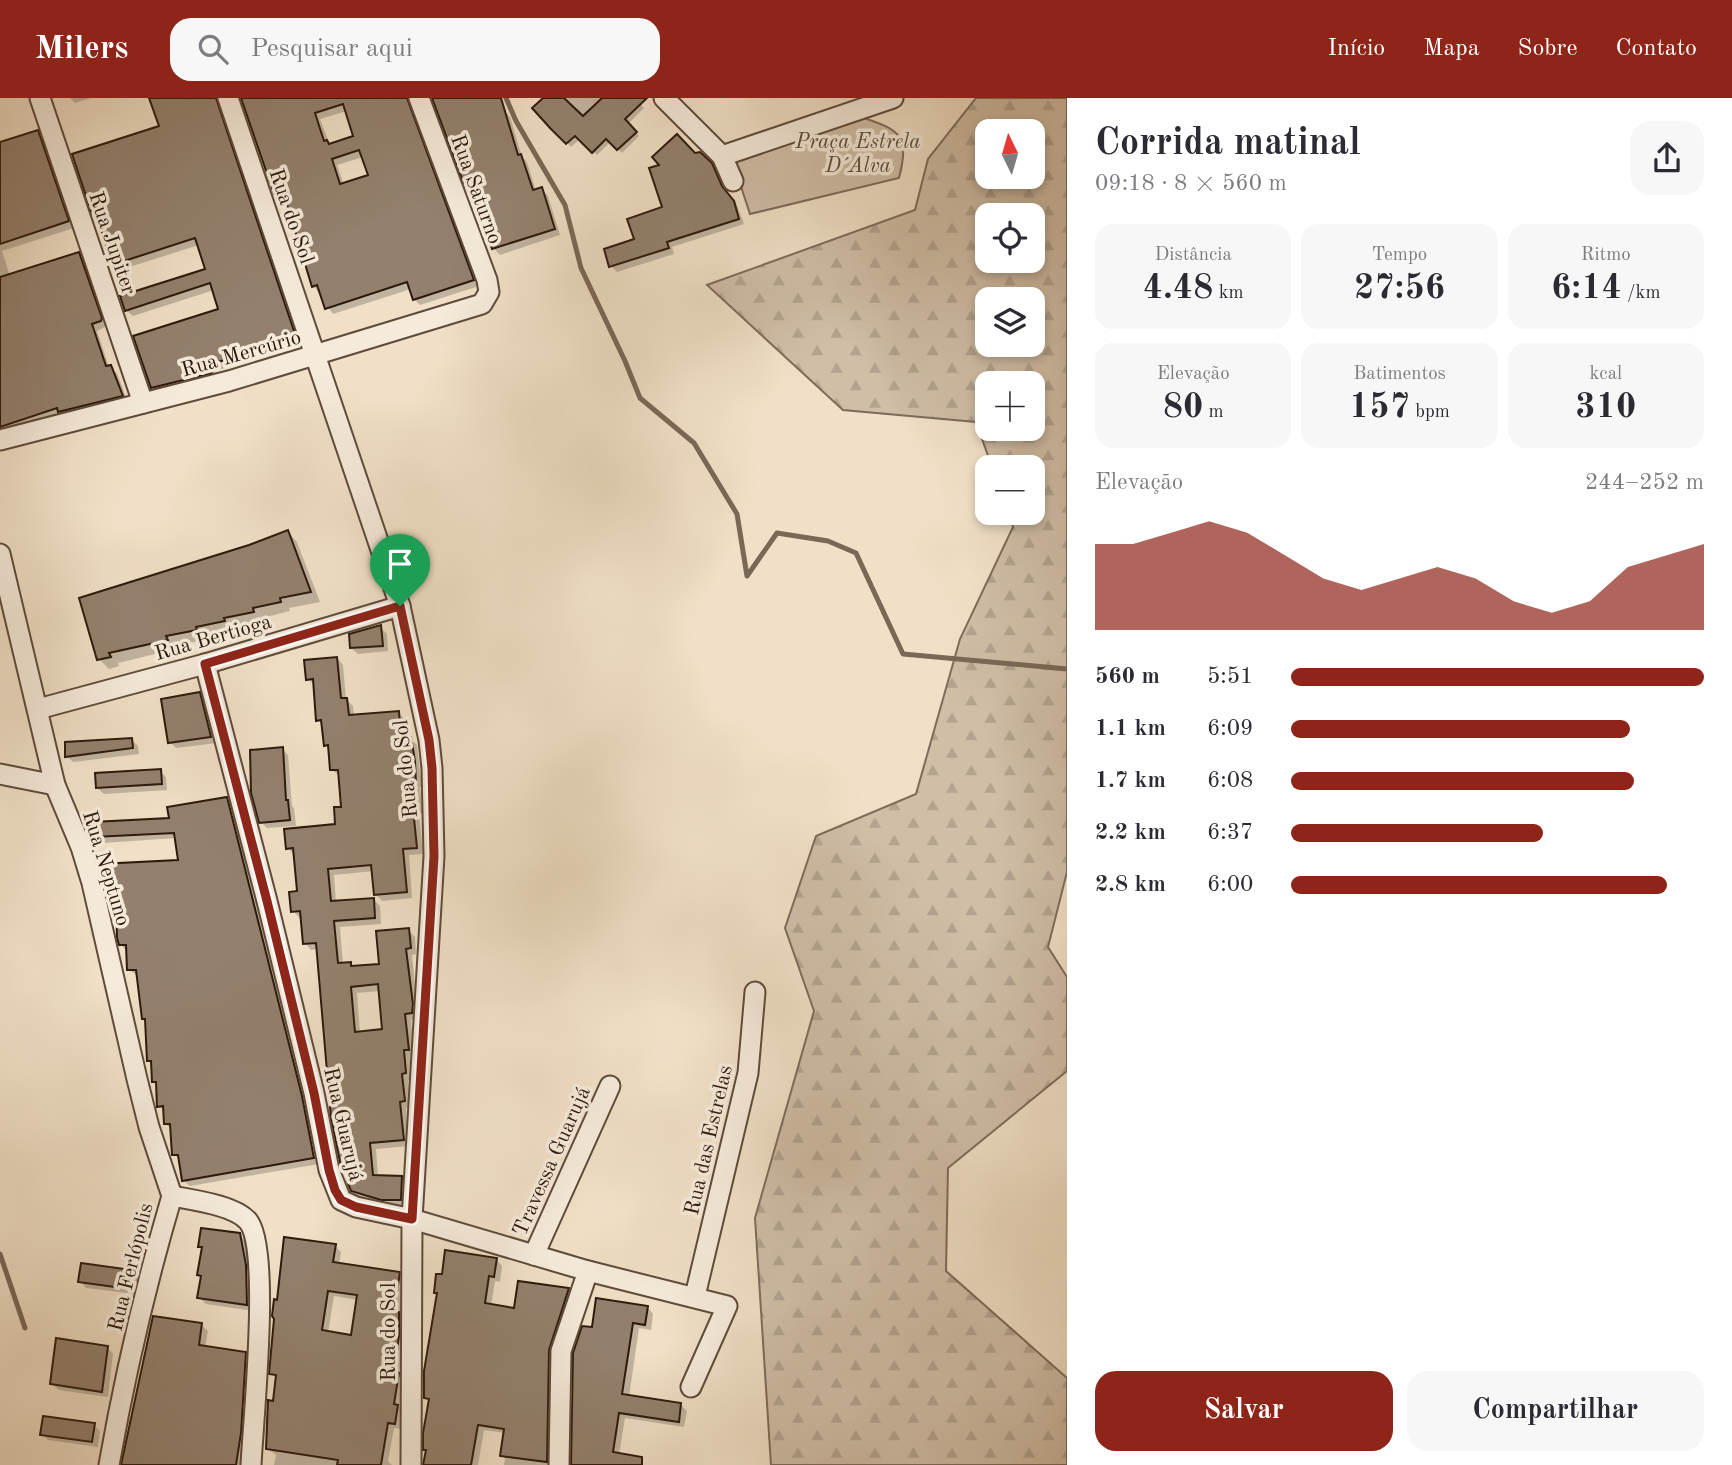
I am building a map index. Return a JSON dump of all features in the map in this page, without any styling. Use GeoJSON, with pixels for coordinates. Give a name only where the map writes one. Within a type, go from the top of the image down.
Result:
{"type":"FeatureCollection","features":[{"type":"Feature","properties":{"kind":"street","name":"Rua Jupiter"},"geometry":{"type":"LineString","coordinates":[[40,98],[143,403]]}},
{"type":"Feature","properties":{"kind":"street","name":"Rua do Sol"},"geometry":{"type":"LineString","coordinates":[[228,98],[400,606],[429,740],[433,870],[412,1219],[411,1465]]}},
{"type":"Feature","properties":{"kind":"street","name":"Rua Saturno"},"geometry":{"type":"LineString","coordinates":[[419,98],[487,280],[488,297]]}},
{"type":"Feature","properties":{"kind":"street"},"geometry":{"type":"LineString","coordinates":[[664,98],[722,156],[733,181]]}},
{"type":"Feature","properties":{"kind":"street"},"geometry":{"type":"LineString","coordinates":[[722,156],[893,98]]}},
{"type":"Feature","properties":{"kind":"street","name":"Rua Mercúrio"},"geometry":{"type":"LineString","coordinates":[[0,440],[143,403],[472,309],[488,297]]}},
{"type":"Feature","properties":{"kind":"street","name":"Rua Neptuno"},"geometry":{"type":"LineString","coordinates":[[0,554],[55,785],[81,847],[92,883],[143,1103],[172,1196]]}},
{"type":"Feature","properties":{"kind":"street","name":"Rua Bertioga"},"geometry":{"type":"LineString","coordinates":[[38,709],[205,664],[400,606]]}},
{"type":"Feature","properties":{"kind":"street","name":"Rua Guarujá"},"geometry":{"type":"LineString","coordinates":[[205,664],[267,901],[314,1093],[329,1170],[341,1200],[356,1207],[412,1219],[588,1271],[727,1306],[691,1387]]}},
{"type":"Feature","properties":{"kind":"street"},"geometry":{"type":"LineString","coordinates":[[0,774],[55,785]]}},
{"type":"Feature","properties":{"kind":"street","name":"Rua das Estrelas"},"geometry":{"type":"LineString","coordinates":[[695,1296],[748,1073],[755,992]]}},
{"type":"Feature","properties":{"kind":"street","name":"Travessa Guarujá"},"geometry":{"type":"LineString","coordinates":[[534,1255],[610,1086]]}},
{"type":"Feature","properties":{"kind":"street","name":"Rua Ferlópolis"},"geometry":{"type":"LineString","coordinates":[[109,1465],[118,1413],[154,1258],[172,1196],[240,1214],[248,1221],[256,1237],[260,1294],[251,1465]]}},
{"type":"Feature","properties":{"kind":"street"},"geometry":{"type":"LineString","coordinates":[[559,1465],[561,1351],[588,1271]]}},
{"type":"Feature","properties":{"kind":"green space"},"geometry":{"type":"Polygon","coordinates":[[[976,98],[1067,98],[1067,872],[1048,947],[1067,977],[1067,1071],[948,1168],[946,1271],[1067,1378],[1067,1465],[771,1465],[755,1218],[814,1011],[785,928],[816,836],[916,794],[960,639],[1012,525],[1045,525],[1045,455],[988,455],[983,441],[1045,441],[1045,371],[975,371],[975,422],[843,410],[707,285],[915,210],[928,159],[976,98]]]}},
{"type":"Feature","properties":{"kind":"green space","name":"Praça Estrela D´Alva"},"geometry":{"type":"Polygon","coordinates":[[[861,117],[885,126],[899,136],[903,152],[899,178],[750,214],[732,159],[861,117]]]}},
{"type":"Feature","properties":{"kind":"building"},"geometry":{"type":"Polygon","coordinates":[[[149,98],[216,98],[296,337],[209,365],[212,373],[151,388],[133,336],[218,309],[210,283],[125,311],[120,296],[205,269],[195,238],[112,265],[96,212],[92,214],[72,154],[159,126],[149,98]]]}},
{"type":"Feature","properties":{"kind":"building"},"geometry":{"type":"Polygon","coordinates":[[[241,98],[407,98],[474,280],[413,300],[407,282],[325,309],[317,285],[312,287],[283,191],[274,194],[241,98]],[[343,104],[315,113],[324,141],[327,140],[329,144],[353,136],[343,104]],[[359,150],[332,159],[340,184],[368,175],[359,150]]]}},
{"type":"Feature","properties":{"kind":"building"},"geometry":{"type":"Polygon","coordinates":[[[432,98],[501,98],[518,155],[521,154],[533,190],[542,187],[555,229],[492,249],[472,185],[465,187],[432,98]]]}},
{"type":"Feature","properties":{"kind":"building"},"geometry":{"type":"Polygon","coordinates":[[[543,98],[564,98],[583,116],[602,98],[647,98],[625,119],[637,132],[617,150],[606,139],[592,153],[575,136],[566,144],[532,108],[543,98]]]}},
{"type":"Feature","properties":{"kind":"building"},"geometry":{"type":"Polygon","coordinates":[[[38,130],[69,221],[0,244],[0,142],[38,130]]]}},
{"type":"Feature","properties":{"kind":"building"},"geometry":{"type":"Polygon","coordinates":[[[677,134],[695,153],[700,152],[712,163],[722,186],[734,201],[739,219],[667,242],[669,248],[609,267],[604,249],[634,239],[627,219],[662,207],[649,168],[659,165],[652,157],[677,134]]]}},
{"type":"Feature","properties":{"kind":"building"},"geometry":{"type":"Polygon","coordinates":[[[79,252],[102,318],[92,324],[106,366],[111,365],[123,396],[58,412],[57,408],[0,427],[0,277],[79,252]]]}},
{"type":"Feature","properties":{"kind":"building"},"geometry":{"type":"Polygon","coordinates":[[[288,530],[311,592],[280,598],[281,602],[253,608],[254,612],[224,618],[225,621],[196,627],[197,630],[166,636],[168,640],[109,653],[111,657],[97,660],[79,598],[249,545],[288,530]]]}},
{"type":"Feature","properties":{"kind":"building"},"geometry":{"type":"Polygon","coordinates":[[[381,625],[383,646],[350,648],[349,634],[381,625]]]}},
{"type":"Feature","properties":{"kind":"building"},"geometry":{"type":"Polygon","coordinates":[[[337,657],[341,698],[347,698],[349,715],[399,711],[401,738],[411,737],[415,761],[417,807],[413,808],[417,848],[403,849],[407,892],[374,895],[371,865],[328,869],[331,901],[374,898],[375,918],[334,921],[338,963],[351,962],[351,966],[379,964],[376,931],[409,928],[411,948],[406,949],[413,1004],[412,1013],[405,1014],[409,1050],[404,1050],[406,1073],[402,1074],[405,1101],[400,1102],[404,1140],[370,1143],[373,1175],[402,1176],[401,1200],[381,1200],[351,1191],[347,1170],[342,1170],[331,1118],[316,943],[303,944],[300,911],[291,912],[289,892],[297,891],[293,848],[286,849],[284,829],[335,824],[334,807],[341,807],[338,770],[330,770],[328,745],[324,746],[321,720],[316,721],[313,679],[306,680],[304,660],[337,657]],[[378,984],[351,987],[355,1032],[382,1029],[378,984]]]}},
{"type":"Feature","properties":{"kind":"building"},"geometry":{"type":"Polygon","coordinates":[[[200,692],[211,737],[168,743],[161,699],[200,692]]]}},
{"type":"Feature","properties":{"kind":"building"},"geometry":{"type":"Polygon","coordinates":[[[132,738],[133,748],[65,757],[65,742],[132,738]]]}},
{"type":"Feature","properties":{"kind":"building"},"geometry":{"type":"Polygon","coordinates":[[[283,747],[290,820],[259,823],[251,793],[250,750],[283,747]]]}},
{"type":"Feature","properties":{"kind":"building"},"geometry":{"type":"Polygon","coordinates":[[[161,769],[162,784],[96,788],[95,773],[161,769]]]}},
{"type":"Feature","properties":{"kind":"building"},"geometry":{"type":"Polygon","coordinates":[[[227,797],[302,1096],[314,1158],[182,1181],[178,1155],[172,1155],[170,1124],[164,1124],[163,1106],[157,1107],[156,1082],[152,1082],[151,1061],[147,1061],[145,1019],[142,1019],[136,970],[127,970],[126,945],[119,945],[117,938],[116,897],[112,898],[111,879],[104,879],[99,864],[178,860],[174,833],[94,837],[93,822],[169,818],[167,807],[227,797]]]}},
{"type":"Feature","properties":{"kind":"building"},"geometry":{"type":"Polygon","coordinates":[[[201,1228],[240,1233],[246,1265],[247,1305],[197,1298],[201,1276],[197,1275],[202,1247],[198,1247],[201,1228]]]}},
{"type":"Feature","properties":{"kind":"building"},"geometry":{"type":"Polygon","coordinates":[[[284,1237],[336,1244],[333,1262],[400,1272],[394,1311],[399,1312],[394,1372],[399,1373],[394,1404],[398,1405],[395,1424],[388,1423],[381,1465],[337,1465],[338,1460],[266,1449],[268,1400],[273,1401],[276,1375],[269,1374],[274,1319],[272,1316],[274,1299],[277,1300],[284,1237]],[[328,1291],[322,1330],[351,1335],[357,1295],[328,1291]]]}},
{"type":"Feature","properties":{"kind":"building"},"geometry":{"type":"Polygon","coordinates":[[[445,1250],[497,1258],[494,1277],[489,1276],[485,1303],[514,1308],[518,1281],[569,1288],[549,1350],[547,1462],[500,1456],[504,1429],[478,1425],[471,1465],[423,1465],[426,1450],[423,1450],[423,1433],[429,1399],[424,1398],[424,1371],[437,1293],[434,1293],[436,1274],[442,1274],[445,1250]]]}},
{"type":"Feature","properties":{"kind":"building"},"geometry":{"type":"Polygon","coordinates":[[[81,1263],[132,1270],[130,1289],[78,1282],[81,1263]]]}},
{"type":"Feature","properties":{"kind":"building"},"geometry":{"type":"Polygon","coordinates":[[[596,1298],[648,1306],[645,1325],[633,1323],[622,1394],[681,1403],[679,1422],[619,1413],[613,1452],[642,1457],[642,1465],[571,1465],[573,1353],[582,1326],[592,1327],[596,1298]]]}},
{"type":"Feature","properties":{"kind":"building"},"geometry":{"type":"Polygon","coordinates":[[[153,1316],[202,1323],[199,1345],[246,1352],[241,1433],[236,1465],[121,1465],[153,1316]]]}},
{"type":"Feature","properties":{"kind":"building"},"geometry":{"type":"Polygon","coordinates":[[[56,1338],[108,1346],[102,1392],[50,1384],[56,1338]]]}},
{"type":"Feature","properties":{"kind":"building"},"geometry":{"type":"Polygon","coordinates":[[[43,1416],[95,1423],[92,1442],[40,1435],[43,1416]]]}},
{"type":"Feature","properties":{"kind":"waterway"},"geometry":{"type":"LineString","coordinates":[[506,98],[516,121],[565,205],[581,268],[640,398],[694,443],[737,514],[747,576],[777,533],[828,541],[856,553],[903,654],[1067,669]]}},
{"type":"Feature","properties":{"kind":"waterway"},"geometry":{"type":"LineString","coordinates":[[0,1254],[25,1328]]}},
{"type":"Feature","properties":{"kind":"route"},"geometry":{"type":"LineString","coordinates":[[400,606],[429,740],[434,856],[412,1219],[356,1207],[341,1200],[335,1190],[267,901],[205,664],[400,606]]}}]}
